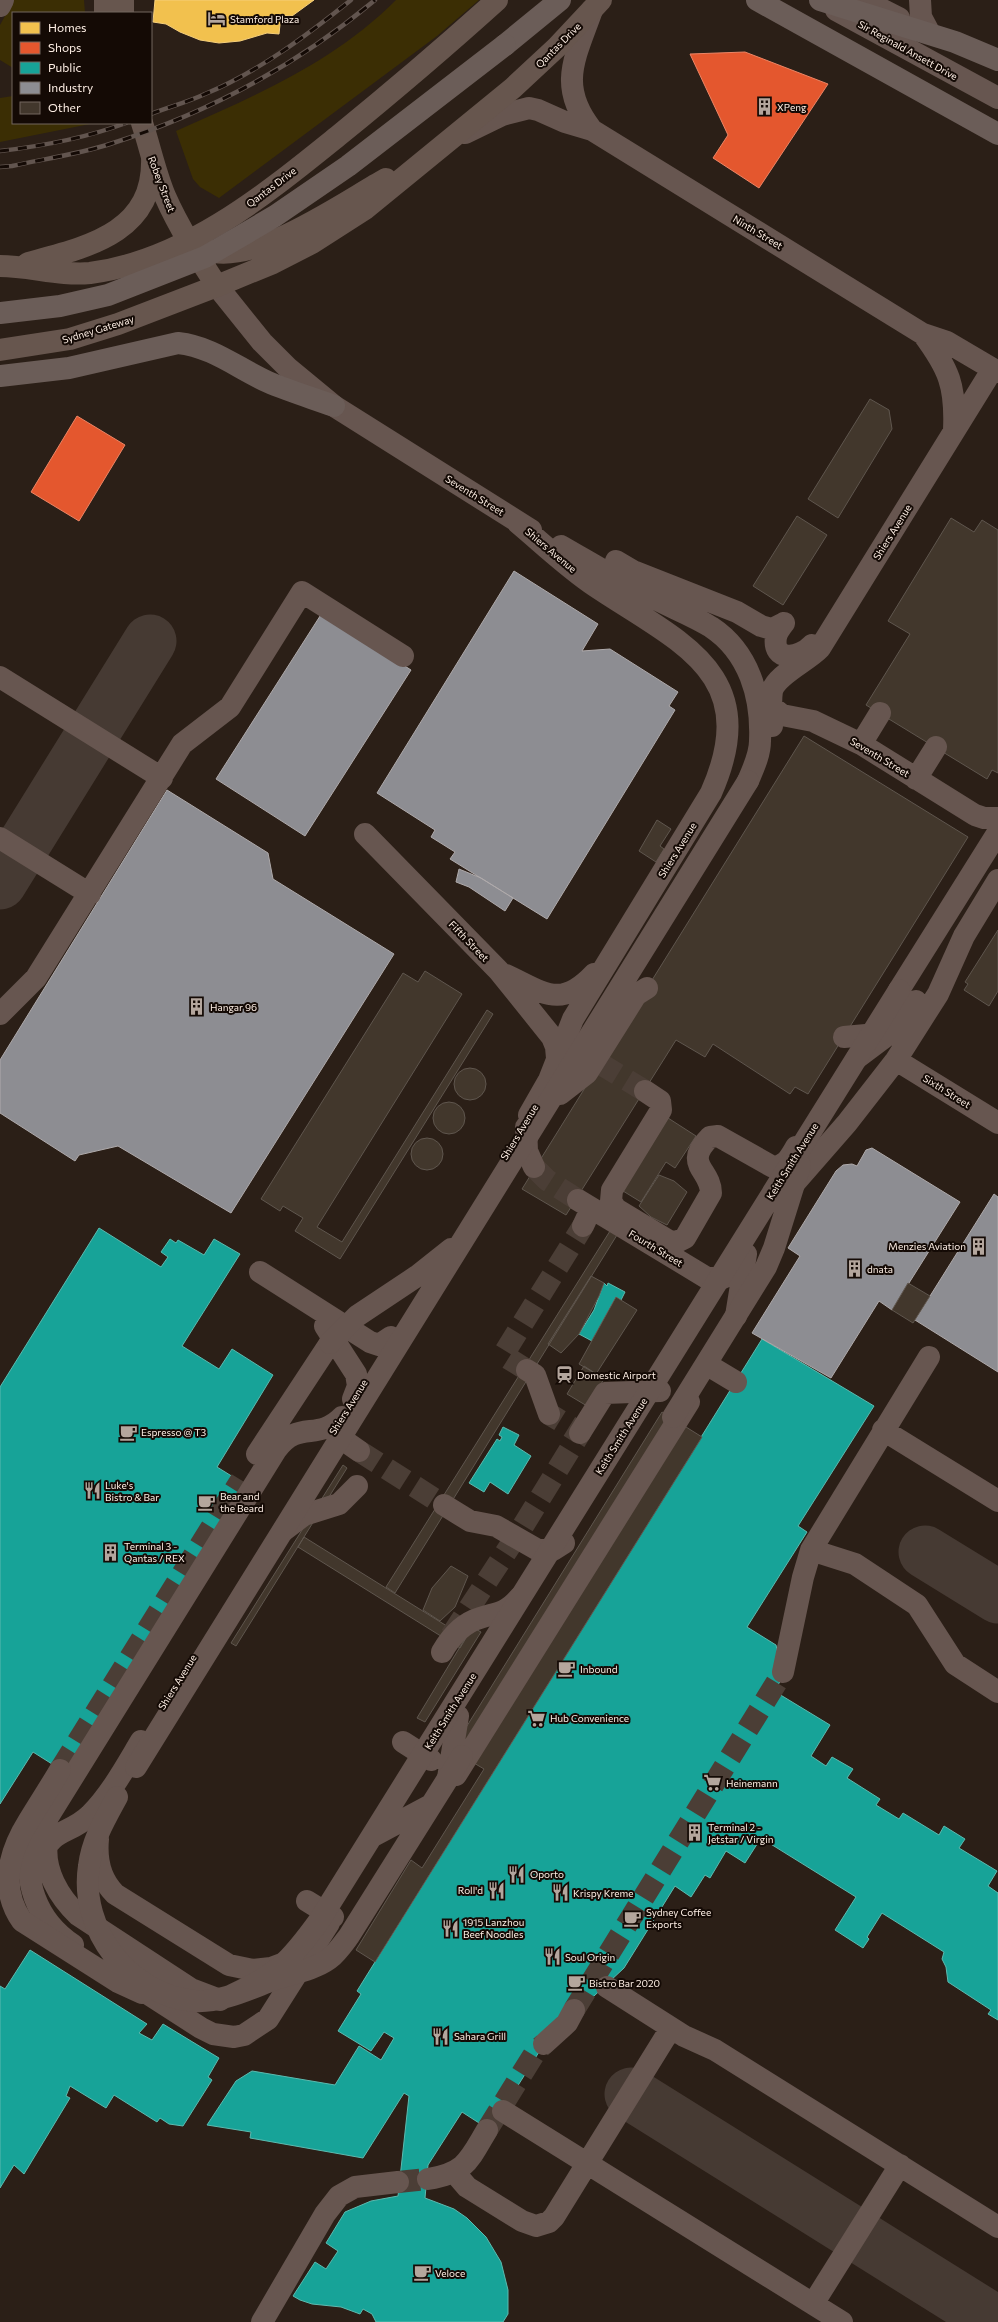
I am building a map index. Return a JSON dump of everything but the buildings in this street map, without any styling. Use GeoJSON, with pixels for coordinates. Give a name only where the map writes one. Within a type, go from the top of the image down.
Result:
{"type":"FeatureCollection","features":[{"type":"Feature","properties":{"kind":"highway"},"geometry":{"type":"LineString","coordinates":[[0,313],[60,306],[108,295],[205,256],[275,216],[348,166],[560,0]]}},
{"type":"Feature","properties":{"kind":"highway"},"geometry":{"type":"LineString","coordinates":[[757,0],[998,134]]}},
{"type":"Feature","properties":{"kind":"highway"},"geometry":{"type":"LineString","coordinates":[[820,0],[955,42],[998,60]]}},
{"type":"Feature","properties":{"kind":"highway"},"geometry":{"type":"LineString","coordinates":[[0,376],[69,368],[178,343],[194,345],[216,353],[267,382],[334,406]]}},
{"type":"Feature","properties":{"kind":"main road"},"geometry":{"type":"LineString","coordinates":[[105,0],[105,12]]}},
{"type":"Feature","properties":{"kind":"main road"},"geometry":{"type":"LineString","coordinates":[[123,0],[124,12]]}},
{"type":"Feature","properties":{"kind":"main road","name":"Qantas Drive"},"geometry":{"type":"LineString","coordinates":[[10,266],[67,273],[90,273],[156,255],[189,242],[239,211],[314,155],[379,103],[496,0]]}},
{"type":"Feature","properties":{"kind":"main road","name":"Qantas Drive"},"geometry":{"type":"LineString","coordinates":[[192,294],[217,286],[273,262],[339,227],[365,210],[513,88],[557,48],[596,5]]}},
{"type":"Feature","properties":{"kind":"main road","name":"Robey Street"},"geometry":{"type":"LineString","coordinates":[[142,124],[165,195],[189,242],[217,286]]}},
{"type":"Feature","properties":{"kind":"main road"},"geometry":{"type":"LineString","coordinates":[[10,266],[82,249],[113,234],[123,227],[146,199],[153,176],[152,157]]}},
{"type":"Feature","properties":{"kind":"main road"},"geometry":{"type":"LineString","coordinates":[[189,242],[210,251],[246,251],[272,241],[428,157]]}},
{"type":"Feature","properties":{"kind":"main road","name":"Sydney Gateway"},"geometry":{"type":"LineString","coordinates":[[0,350],[70,339],[118,324],[192,294]]}},
{"type":"Feature","properties":{"kind":"street"},"geometry":{"type":"LineString","coordinates":[[0,6],[3,0]]}},
{"type":"Feature","properties":{"kind":"street","name":"Sir Reginald Ansett Drive"},"geometry":{"type":"LineString","coordinates":[[820,0],[998,98]]}},
{"type":"Feature","properties":{"kind":"street"},"geometry":{"type":"LineString","coordinates":[[863,0],[929,32],[998,69]]}},
{"type":"Feature","properties":{"kind":"street"},"geometry":{"type":"LineString","coordinates":[[920,0],[921,17],[929,32]]}},
{"type":"Feature","properties":{"kind":"street","name":"Ninth Street"},"geometry":{"type":"LineString","coordinates":[[592,130],[577,109],[571,87],[575,60],[596,5]]}},
{"type":"Feature","properties":{"kind":"street","name":"Ninth Street"},"geometry":{"type":"LineString","coordinates":[[449,140],[502,115],[529,108],[538,110],[564,122],[592,130],[923,334],[947,342],[995,371]]}},
{"type":"Feature","properties":{"kind":"street","name":"Seventh Street"},"geometry":{"type":"LineString","coordinates":[[217,286],[262,342],[288,368],[334,406],[518,523],[641,592],[711,627],[736,649],[751,676],[759,695],[771,708],[782,716],[813,721],[861,744],[975,815],[984,818],[998,818]]}},
{"type":"Feature","properties":{"kind":"street","name":"Ninth Street"},"geometry":{"type":"LineString","coordinates":[[923,334],[939,356],[950,378],[955,402],[954,431]]}},
{"type":"Feature","properties":{"kind":"street","name":"Shiers Avenue"},"geometry":{"type":"LineString","coordinates":[[771,708],[773,689],[778,680],[812,658],[820,648],[954,431],[995,371]]}},
{"type":"Feature","properties":{"kind":"street"},"geometry":{"type":"LineString","coordinates":[[518,523],[616,561],[639,574],[737,612],[761,626],[772,628],[784,623],[777,636],[776,643],[779,650],[792,657],[802,654],[810,647],[846,607]]}},
{"type":"Feature","properties":{"kind":"street","name":"Shiers Avenue"},"geometry":{"type":"LineString","coordinates":[[117,1780],[525,1122],[549,1080],[573,1019],[711,793],[726,754],[728,723],[726,708],[717,681],[692,652],[670,634],[594,586],[518,523]]}},
{"type":"Feature","properties":{"kind":"street"},"geometry":{"type":"LineString","coordinates":[[0,1014],[36,978],[90,894],[182,744],[230,707],[302,592],[403,656]]}},
{"type":"Feature","properties":{"kind":"street","name":"Seventh Street"},"geometry":{"type":"LineString","coordinates":[[748,782],[757,760],[760,742],[758,704],[751,676]]}},
{"type":"Feature","properties":{"kind":"street"},"geometry":{"type":"LineString","coordinates":[[0,677],[162,778]]}},
{"type":"Feature","properties":{"kind":"street"},"geometry":{"type":"LineString","coordinates":[[748,782],[761,763],[770,739],[771,708]]}},
{"type":"Feature","properties":{"kind":"street"},"geometry":{"type":"LineString","coordinates":[[861,744],[880,713]]}},
{"type":"Feature","properties":{"kind":"street"},"geometry":{"type":"LineString","coordinates":[[916,779],[936,747]]}},
{"type":"Feature","properties":{"kind":"street","name":"Shiers Avenue"},"geometry":{"type":"LineString","coordinates":[[232,1995],[195,2001],[171,1996],[159,1991],[136,1977],[115,1958],[106,1945],[92,1914],[87,1883],[89,1866],[98,1835],[118,1797],[748,782]]}},
{"type":"Feature","properties":{"kind":"street","name":"Keith Smith Avenue"},"geometry":{"type":"LineString","coordinates":[[340,1420],[328,1429],[290,1435],[276,1450],[36,1838],[30,1852],[29,1866],[33,1892],[46,1920],[62,1938],[201,2028],[213,2034],[234,2037],[244,2035],[268,2020],[333,1917],[377,1838],[523,1593],[998,832]]}},
{"type":"Feature","properties":{"kind":"street","name":"Fifth Street"},"geometry":{"type":"LineString","coordinates":[[365,834],[499,971],[552,1037],[556,1047],[557,1058]]}},
{"type":"Feature","properties":{"kind":"street"},"geometry":{"type":"LineString","coordinates":[[0,838],[90,894]]}},
{"type":"Feature","properties":{"kind":"street","name":"Keith Smith Avenue"},"geometry":{"type":"LineString","coordinates":[[232,1995],[269,1977],[293,1955],[319,1921],[431,1760],[660,1391],[782,1198],[847,1123],[896,1060],[938,994],[964,936],[996,885]]}},
{"type":"Feature","properties":{"kind":"street"},"geometry":{"type":"LineString","coordinates":[[644,1091],[660,1101],[661,1110],[612,1190],[611,1201],[616,1209],[669,1241],[677,1242],[685,1238],[711,1193],[697,1160],[698,1154],[710,1137],[718,1136],[773,1168],[783,1166],[848,1064],[891,1033],[903,1022],[938,966],[964,936]]}},
{"type":"Feature","properties":{"kind":"street"},"geometry":{"type":"LineString","coordinates":[[499,971],[544,994],[561,995],[581,986],[608,960]]}},
{"type":"Feature","properties":{"kind":"street"},"geometry":{"type":"LineString","coordinates":[[548,1104],[587,1073],[636,995],[647,988]]}},
{"type":"Feature","properties":{"kind":"street"},"geometry":{"type":"LineString","coordinates":[[573,1019],[571,1035],[576,1046],[599,1062]]}},
{"type":"Feature","properties":{"kind":"street"},"geometry":{"type":"LineString","coordinates":[[844,1037],[891,1033]]}},
{"type":"Feature","properties":{"kind":"street","name":"Sixth Street"},"geometry":{"type":"LineString","coordinates":[[896,1060],[998,1123]]}},
{"type":"Feature","properties":{"kind":"street"},"geometry":{"type":"LineString","coordinates":[[525,1122],[527,1152],[534,1167]]}},
{"type":"Feature","properties":{"kind":"street"},"geometry":{"type":"LineString","coordinates":[[673,1417],[766,1267],[774,1248],[789,1197],[814,1126]]}},
{"type":"Feature","properties":{"kind":"street","name":"Fourth Street"},"geometry":{"type":"LineString","coordinates":[[583,1226],[589,1213],[582,1202],[707,1278],[723,1278],[741,1262]]}},
{"type":"Feature","properties":{"kind":"street"},"geometry":{"type":"LineString","coordinates":[[241,1480],[330,1343],[370,1306],[417,1276],[446,1254],[470,1229]]}},
{"type":"Feature","properties":{"kind":"street"},"geometry":{"type":"LineString","coordinates":[[52,1812],[45,1857],[48,1869],[64,1899],[71,1908],[85,1920],[200,1994],[229,2000],[250,1997],[331,1965],[355,1939],[438,1802],[726,1343],[735,1320],[741,1262]]}},
{"type":"Feature","properties":{"kind":"street"},"geometry":{"type":"LineString","coordinates":[[260,1272],[376,1344],[384,1344],[391,1337]]}},
{"type":"Feature","properties":{"kind":"street"},"geometry":{"type":"LineString","coordinates":[[311,1304],[353,1368],[358,1386],[353,1399]]}},
{"type":"Feature","properties":{"kind":"street"},"geometry":{"type":"LineString","coordinates":[[783,1672],[788,1657],[803,1577],[811,1550],[929,1357]]}},
{"type":"Feature","properties":{"kind":"street"},"geometry":{"type":"LineString","coordinates":[[706,1364],[736,1382]]}},
{"type":"Feature","properties":{"kind":"street"},"geometry":{"type":"LineString","coordinates":[[527,1370],[535,1375],[549,1414]]}},
{"type":"Feature","properties":{"kind":"street"},"geometry":{"type":"LineString","coordinates":[[580,1433],[605,1393],[660,1391]]}},
{"type":"Feature","properties":{"kind":"street"},"geometry":{"type":"LineString","coordinates":[[340,1420],[339,1437],[359,1451]]}},
{"type":"Feature","properties":{"kind":"street"},"geometry":{"type":"LineString","coordinates":[[883,1430],[998,1501]]}},
{"type":"Feature","properties":{"kind":"street"},"geometry":{"type":"LineString","coordinates":[[282,1532],[304,1515],[339,1504],[357,1486]]}},
{"type":"Feature","properties":{"kind":"street"},"geometry":{"type":"LineString","coordinates":[[444,1505],[470,1521],[496,1526],[538,1550],[553,1550],[568,1540]]}},
{"type":"Feature","properties":{"kind":"street"},"geometry":{"type":"LineString","coordinates":[[811,1550],[855,1564],[917,1605],[955,1664],[998,1692]]}},
{"type":"Feature","properties":{"kind":"street"},"geometry":{"type":"LineString","coordinates":[[445,1647],[470,1622],[506,1611],[523,1593]]}},
{"type":"Feature","properties":{"kind":"street"},"geometry":{"type":"LineString","coordinates":[[377,1838],[438,1802],[458,1716]]}},
{"type":"Feature","properties":{"kind":"street"},"geometry":{"type":"LineString","coordinates":[[403,1742],[431,1760]]}},
{"type":"Feature","properties":{"kind":"street"},"geometry":{"type":"LineString","coordinates":[[232,1995],[318,1964],[335,1954],[349,1936],[438,1802],[462,1756]]}},
{"type":"Feature","properties":{"kind":"street"},"geometry":{"type":"LineString","coordinates":[[60,1770],[6,1858],[1,1880],[4,1899],[9,1908],[22,1921],[132,1990],[163,1999],[195,2001]]}},
{"type":"Feature","properties":{"kind":"street"},"geometry":{"type":"LineString","coordinates":[[33,1892],[36,1868],[47,1846],[58,1833],[89,1816],[117,1780]]}},
{"type":"Feature","properties":{"kind":"street"},"geometry":{"type":"LineString","coordinates":[[117,1780],[102,1817],[97,1846],[100,1871],[104,1880],[115,1894],[229,1966],[244,1970],[280,1966],[298,1956],[320,1937]]}},
{"type":"Feature","properties":{"kind":"street"},"geometry":{"type":"LineString","coordinates":[[307,1900],[333,1917]]}},
{"type":"Feature","properties":{"kind":"street"},"geometry":{"type":"LineString","coordinates":[[607,1986],[671,2028],[715,2050],[998,2227]]}},
{"type":"Feature","properties":{"kind":"street"},"geometry":{"type":"LineString","coordinates":[[544,2044],[567,2023],[574,2010]]}},
{"type":"Feature","properties":{"kind":"street"},"geometry":{"type":"LineString","coordinates":[[455,2173],[467,2187],[522,2221],[536,2226],[549,2222],[554,2217],[671,2028]]}},
{"type":"Feature","properties":{"kind":"street"},"geometry":{"type":"LineString","coordinates":[[503,2111],[842,2322]]}},
{"type":"Feature","properties":{"kind":"street"},"geometry":{"type":"LineString","coordinates":[[428,2179],[455,2173],[470,2157],[488,2130]]}},
{"type":"Feature","properties":{"kind":"street"},"geometry":{"type":"LineString","coordinates":[[813,2304],[900,2165]]}},
{"type":"Feature","properties":{"kind":"street"},"geometry":{"type":"LineString","coordinates":[[262,2322],[325,2214],[339,2196],[355,2187],[398,2182]]}},
{"type":"Feature","properties":{"kind":"shaded area"},"geometry":{"type":"Polygon","coordinates":[[[14,0],[84,0],[85,12],[12,12],[12,67],[0,60],[0,25],[14,0]]]}},
{"type":"Feature","properties":{"kind":"shaded area"},"geometry":{"type":"Polygon","coordinates":[[[396,0],[479,0],[437,36],[219,198],[200,187],[193,179],[176,131],[264,91],[320,60],[372,22],[396,0]]]}},
{"type":"Feature","properties":{"kind":"shaded area"},"geometry":{"type":"Polygon","coordinates":[[[12,96],[12,124],[90,124],[0,142],[0,98],[12,96]]]}},
{"type":"Feature","properties":{"kind":"taxiway"},"geometry":{"type":"LineString","coordinates":[[0,883],[150,641]]}},
{"type":"Feature","properties":{"kind":"taxiway"},"geometry":{"type":"LineString","coordinates":[[925,1552],[998,1597]]}},
{"type":"Feature","properties":{"kind":"taxiway"},"geometry":{"type":"LineString","coordinates":[[631,2094],[996,2322]]}},
{"type":"Feature","properties":{"kind":"tunnel"},"geometry":{"type":"LineString","coordinates":[[599,1063],[645,1091]]}},
{"type":"Feature","properties":{"kind":"tunnel"},"geometry":{"type":"LineString","coordinates":[[534,1167],[547,1180],[578,1200]]}},
{"type":"Feature","properties":{"kind":"tunnel"},"geometry":{"type":"LineString","coordinates":[[527,1370],[503,1355],[583,1226]]}},
{"type":"Feature","properties":{"kind":"tunnel"},"geometry":{"type":"LineString","coordinates":[[451,1636],[523,1526],[580,1433],[549,1414]]}},
{"type":"Feature","properties":{"kind":"tunnel"},"geometry":{"type":"LineString","coordinates":[[359,1451],[444,1505]]}},
{"type":"Feature","properties":{"kind":"tunnel"},"geometry":{"type":"LineString","coordinates":[[60,1770],[241,1480]]}},
{"type":"Feature","properties":{"kind":"tunnel"},"geometry":{"type":"LineString","coordinates":[[574,2010],[783,1672]]}},
{"type":"Feature","properties":{"kind":"tunnel"},"geometry":{"type":"LineString","coordinates":[[487,2130],[536,2051],[544,2044]]}},
{"type":"Feature","properties":{"kind":"tunnel"},"geometry":{"type":"LineString","coordinates":[[398,2182],[428,2179]]}},
{"type":"Feature","properties":{"kind":"railway"},"geometry":{"type":"LineString","coordinates":[[152,114],[199,97],[244,75],[299,40],[351,0]]}},
{"type":"Feature","properties":{"kind":"railway"},"geometry":{"type":"LineString","coordinates":[[0,167],[74,154],[98,148],[182,118],[250,85],[282,66],[314,46],[375,0]]}},
{"type":"Feature","properties":{"kind":"railway"},"geometry":{"type":"LineString","coordinates":[[0,151],[64,141],[123,124]]}},
{"type":"Feature","properties":{"kind":"place","name":"Stamford Plaza"},"geometry":{"type":"Point","coordinates":[217,19]}},
{"type":"Feature","properties":{"kind":"place","name":"XPeng"},"geometry":{"type":"Point","coordinates":[764,107]}},
{"type":"Feature","properties":{"kind":"place","name":"Hangar 96"},"geometry":{"type":"Point","coordinates":[197,1007]}},
{"type":"Feature","properties":{"kind":"place","name":"Menzies Aviation"},"geometry":{"type":"Point","coordinates":[979,1246]}},
{"type":"Feature","properties":{"kind":"place","name":"dnata"},"geometry":{"type":"Point","coordinates":[854,1269]}},
{"type":"Feature","properties":{"kind":"place","name":"Domestic Airport"},"geometry":{"type":"Point","coordinates":[564,1375]}},
{"type":"Feature","properties":{"kind":"place","name":"Espresso @ T3"},"geometry":{"type":"Point","coordinates":[128,1432]}},
{"type":"Feature","properties":{"kind":"place","name":"Luke's Bistro & Bar"},"geometry":{"type":"Point","coordinates":[92,1491]}},
{"type":"Feature","properties":{"kind":"place","name":"Bear and the Beard"},"geometry":{"type":"Point","coordinates":[207,1502]}},
{"type":"Feature","properties":{"kind":"place","name":"Terminal 3 - Qantas / REX"},"geometry":{"type":"Point","coordinates":[111,1552]}},
{"type":"Feature","properties":{"kind":"place","name":"Inbound"},"geometry":{"type":"Point","coordinates":[567,1669]}},
{"type":"Feature","properties":{"kind":"place","name":"Hub Convenience"},"geometry":{"type":"Point","coordinates":[537,1718]}},
{"type":"Feature","properties":{"kind":"place","name":"Heinemann"},"geometry":{"type":"Point","coordinates":[713,1783]}},
{"type":"Feature","properties":{"kind":"place","name":"Terminal 2 - Jetstar / Virgin"},"geometry":{"type":"Point","coordinates":[695,1833]}},
{"type":"Feature","properties":{"kind":"place","name":"Oporto"},"geometry":{"type":"Point","coordinates":[517,1874]}},
{"type":"Feature","properties":{"kind":"place","name":"Roll'd"},"geometry":{"type":"Point","coordinates":[496,1890]}},
{"type":"Feature","properties":{"kind":"place","name":"Krispy Kreme"},"geometry":{"type":"Point","coordinates":[560,1893]}},
{"type":"Feature","properties":{"kind":"place","name":"Sydney Coffee Exports"},"geometry":{"type":"Point","coordinates":[633,1918]}},
{"type":"Feature","properties":{"kind":"place","name":"1915 Lanzhou Beef Noodles"},"geometry":{"type":"Point","coordinates":[450,1928]}},
{"type":"Feature","properties":{"kind":"place","name":"Soul Origin"},"geometry":{"type":"Point","coordinates":[552,1957]}},
{"type":"Feature","properties":{"kind":"place","name":"Bistro Bar 2020"},"geometry":{"type":"Point","coordinates":[576,1983]}},
{"type":"Feature","properties":{"kind":"place","name":"Sahara Grill"},"geometry":{"type":"Point","coordinates":[441,2036]}},
{"type":"Feature","properties":{"kind":"place","name":"Veloce"},"geometry":{"type":"Point","coordinates":[422,2273]}}]}
